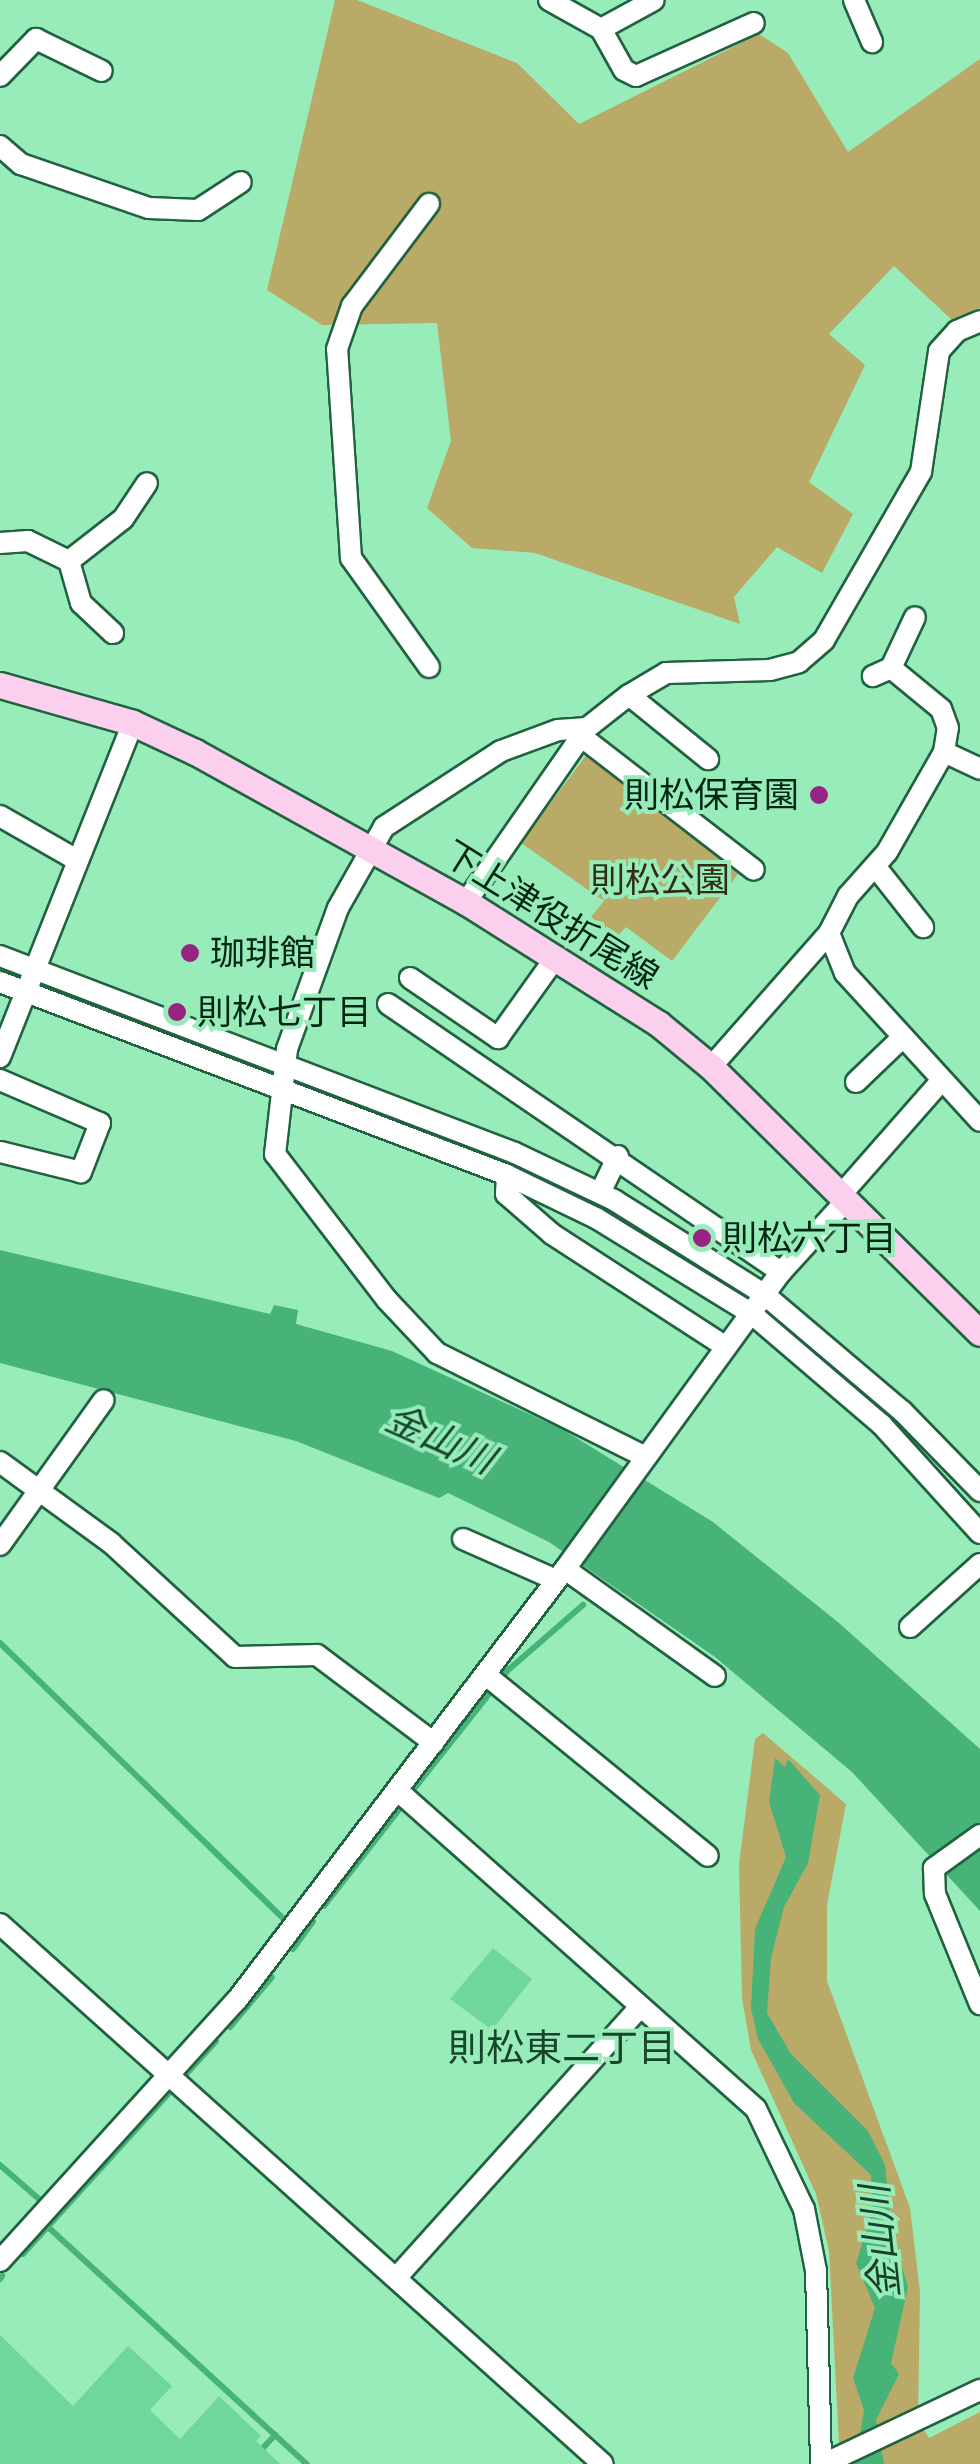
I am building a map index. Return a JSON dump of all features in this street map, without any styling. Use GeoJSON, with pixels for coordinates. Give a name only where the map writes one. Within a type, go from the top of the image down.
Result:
{"type":"FeatureCollection","features":[{"type":"Feature","properties":{"kind":"main road","name":"下上津役折尾線"},"geometry":{"type":"LineString","coordinates":[[0,684],[132,723],[371,846],[556,958],[711,1067],[980,1333]]}},
{"type":"Feature","properties":{"kind":"street"},"geometry":{"type":"LineString","coordinates":[[549,0],[601,29],[624,70],[636,76],[754,24]]}},
{"type":"Feature","properties":{"kind":"street"},"geometry":{"type":"LineString","coordinates":[[601,29],[654,0]]}},
{"type":"Feature","properties":{"kind":"street"},"geometry":{"type":"LineString","coordinates":[[854,0],[872,42]]}},
{"type":"Feature","properties":{"kind":"street"},"geometry":{"type":"LineString","coordinates":[[0,76],[36,40],[102,71]]}},
{"type":"Feature","properties":{"kind":"street"},"geometry":{"type":"LineString","coordinates":[[0,146],[21,164],[149,208],[198,210],[241,182]]}},
{"type":"Feature","properties":{"kind":"street"},"geometry":{"type":"LineString","coordinates":[[429,204],[352,306],[337,350],[351,558],[429,667]]}},
{"type":"Feature","properties":{"kind":"street"},"geometry":{"type":"LineString","coordinates":[[466,902],[585,733],[629,695],[666,673],[770,670],[799,662],[824,640],[921,472],[938,352],[957,331],[980,321]]}},
{"type":"Feature","properties":{"kind":"street"},"geometry":{"type":"LineString","coordinates":[[68,560],[123,519],[148,482]]}},
{"type":"Feature","properties":{"kind":"street"},"geometry":{"type":"LineString","coordinates":[[0,543],[28,541],[68,560],[81,603],[114,634]]}},
{"type":"Feature","properties":{"kind":"street"},"geometry":{"type":"LineString","coordinates":[[711,1067],[829,933],[848,896],[875,866],[944,752],[948,728],[941,709],[882,672],[915,617]]}},
{"type":"Feature","properties":{"kind":"street"},"geometry":{"type":"LineString","coordinates":[[629,695],[708,759]]}},
{"type":"Feature","properties":{"kind":"street"},"geometry":{"type":"LineString","coordinates":[[0,1057],[75,858],[132,723]]}},
{"type":"Feature","properties":{"kind":"street"},"geometry":{"type":"LineString","coordinates":[[642,1460],[437,1353],[387,1300],[275,1154],[283,1062],[338,908],[371,846],[413,804],[501,750],[558,730],[585,733],[754,870]]}},
{"type":"Feature","properties":{"kind":"street"},"geometry":{"type":"LineString","coordinates":[[944,752],[980,768]]}},
{"type":"Feature","properties":{"kind":"street"},"geometry":{"type":"LineString","coordinates":[[0,816],[75,858]]}},
{"type":"Feature","properties":{"kind":"street"},"geometry":{"type":"LineString","coordinates":[[875,866],[923,927]]}},
{"type":"Feature","properties":{"kind":"street"},"geometry":{"type":"LineString","coordinates":[[829,933],[844,973],[980,1121]]}},
{"type":"Feature","properties":{"kind":"street"},"geometry":{"type":"LineString","coordinates":[[0,956],[283,1062],[600,1193],[764,1294],[902,1411],[980,1490]]}},
{"type":"Feature","properties":{"kind":"street"},"geometry":{"type":"LineString","coordinates":[[410,978],[498,1038],[556,958]]}},
{"type":"Feature","properties":{"kind":"street"},"geometry":{"type":"LineString","coordinates":[[0,982],[507,1176],[596,1218],[752,1314],[881,1424],[980,1533]]}},
{"type":"Feature","properties":{"kind":"street"},"geometry":{"type":"LineString","coordinates":[[388,1004],[618,1156],[780,1272]]}},
{"type":"Feature","properties":{"kind":"street"},"geometry":{"type":"LineString","coordinates":[[856,1082],[904,1037]]}},
{"type":"Feature","properties":{"kind":"street"},"geometry":{"type":"LineString","coordinates":[[0,1080],[100,1122],[81,1172],[0,1152]]}},
{"type":"Feature","properties":{"kind":"street"},"geometry":{"type":"LineString","coordinates":[[0,2261],[237,2000],[564,1571],[780,1272],[942,1080]]}},
{"type":"Feature","properties":{"kind":"street"},"geometry":{"type":"LineString","coordinates":[[600,1193],[618,1156]]}},
{"type":"Feature","properties":{"kind":"street"},"geometry":{"type":"LineString","coordinates":[[507,1176],[506,1194],[552,1234],[726,1347]]}},
{"type":"Feature","properties":{"kind":"street"},"geometry":{"type":"LineString","coordinates":[[0,1546],[104,1400]]}},
{"type":"Feature","properties":{"kind":"street"},"geometry":{"type":"LineString","coordinates":[[0,1462],[111,1542],[235,1657],[317,1655],[434,1743]]}},
{"type":"Feature","properties":{"kind":"street"},"geometry":{"type":"LineString","coordinates":[[464,1539],[564,1571],[714,1676]]}},
{"type":"Feature","properties":{"kind":"street"},"geometry":{"type":"LineString","coordinates":[[910,1627],[980,1564]]}},
{"type":"Feature","properties":{"kind":"street"},"geometry":{"type":"LineString","coordinates":[[486,1674],[708,1856]]}},
{"type":"Feature","properties":{"kind":"street"},"geometry":{"type":"LineString","coordinates":[[397,1790],[756,2109],[804,2209],[816,2270],[822,2464],[915,2425],[980,2390]]}},
{"type":"Feature","properties":{"kind":"street"},"geometry":{"type":"LineString","coordinates":[[980,1834],[939,1865],[935,1894],[980,2004]]}},
{"type":"Feature","properties":{"kind":"street"},"geometry":{"type":"LineString","coordinates":[[0,1924],[603,2464]]}},
{"type":"Feature","properties":{"kind":"street"},"geometry":{"type":"LineString","coordinates":[[397,2277],[639,2008]]}},
{"type":"Feature","properties":{"kind":"green space"},"geometry":{"type":"Polygon","coordinates":[[[335,0],[357,0],[517,63],[579,124],[759,34],[788,53],[848,152],[980,59],[980,308],[952,320],[894,266],[829,334],[865,365],[809,482],[853,514],[822,573],[777,547],[734,597],[740,624],[535,553],[472,548],[427,508],[451,441],[437,323],[322,325],[267,290],[335,0]]]}},
{"type":"Feature","properties":{"kind":"green space","name":"則松公園"},"geometry":{"type":"Polygon","coordinates":[[[587,754],[741,870],[672,961],[626,927],[616,937],[591,917],[604,901],[521,843],[587,754]]]}},
{"type":"Feature","properties":{"kind":"green space"},"geometry":{"type":"Polygon","coordinates":[[[763,1733],[846,1804],[827,1905],[827,1981],[910,2208],[920,2292],[918,2421],[929,2438],[980,2412],[980,2464],[840,2464],[829,2251],[816,2194],[751,2050],[742,1998],[739,1864],[755,1739],[763,1733]]]}},
{"type":"Feature","properties":{"kind":"water","name":"金山川"},"geometry":{"type":"Polygon","coordinates":[[[0,1250],[270,1314],[274,1305],[298,1310],[296,1324],[392,1351],[562,1429],[713,1522],[839,1623],[980,1749],[980,1911],[852,1772],[715,1657],[549,1542],[448,1493],[439,1498],[296,1441],[0,1363],[0,1250]]]}},
{"type":"Feature","properties":{"kind":"water","name":"金山川"},"geometry":{"type":"Polygon","coordinates":[[[775,1758],[785,1767],[788,1759],[820,1795],[808,1863],[784,1907],[771,1958],[767,2013],[791,2054],[868,2131],[885,2165],[892,2234],[908,2287],[891,2363],[899,2374],[876,2420],[884,2464],[855,2464],[864,2410],[853,2378],[875,2308],[856,2263],[872,2212],[871,2175],[794,2103],[758,2039],[751,2008],[755,1929],[786,1857],[769,1802],[775,1758]]]}},
{"type":"Feature","properties":{"kind":"building"},"geometry":{"type":"Polygon","coordinates":[[[493,1948],[532,1979],[492,2030],[450,1999],[493,1948]]]}},
{"type":"Feature","properties":{"kind":"building"},"geometry":{"type":"Polygon","coordinates":[[[0,2335],[73,2406],[128,2346],[172,2386],[150,2410],[180,2439],[219,2396],[261,2436],[256,2441],[280,2464],[0,2464],[0,2335]]]}},
{"type":"Feature","properties":{"kind":"waterway"},"geometry":{"type":"LineString","coordinates":[[410,1794],[507,1671],[583,1605]]}},
{"type":"Feature","properties":{"kind":"waterway"},"geometry":{"type":"LineString","coordinates":[[0,1643],[283,1918]]}},
{"type":"Feature","properties":{"kind":"waterway"},"geometry":{"type":"LineString","coordinates":[[324,1906],[401,1807]]}},
{"type":"Feature","properties":{"kind":"waterway"},"geometry":{"type":"LineString","coordinates":[[293,1949],[313,1921]]}},
{"type":"Feature","properties":{"kind":"waterway"},"geometry":{"type":"LineString","coordinates":[[230,2027],[272,1977]]}},
{"type":"Feature","properties":{"kind":"waterway"},"geometry":{"type":"LineString","coordinates":[[23,2254],[216,2041]]}},
{"type":"Feature","properties":{"kind":"waterway"},"geometry":{"type":"LineString","coordinates":[[0,2165],[39,2199]]}},
{"type":"Feature","properties":{"kind":"waterway"},"geometry":{"type":"LineString","coordinates":[[48,2227],[307,2464]]}},
{"type":"Feature","properties":{"kind":"waterway"},"geometry":{"type":"LineString","coordinates":[[248,2464],[275,2435]]}},
{"type":"Feature","properties":{"kind":"place","name":"則松保育園"},"geometry":{"type":"Point","coordinates":[819,795]}},
{"type":"Feature","properties":{"kind":"place","name":"珈琲館"},"geometry":{"type":"Point","coordinates":[190,953]}},
{"type":"Feature","properties":{"kind":"place","name":"則松七丁目"},"geometry":{"type":"Point","coordinates":[177,1012]}},
{"type":"Feature","properties":{"kind":"place","name":"則松六丁目"},"geometry":{"type":"Point","coordinates":[702,1238]}},
{"type":"Feature","properties":{"kind":"district","name":"則松東二丁目"},"geometry":{"type":"Point","coordinates":[562,2048]}}]}
